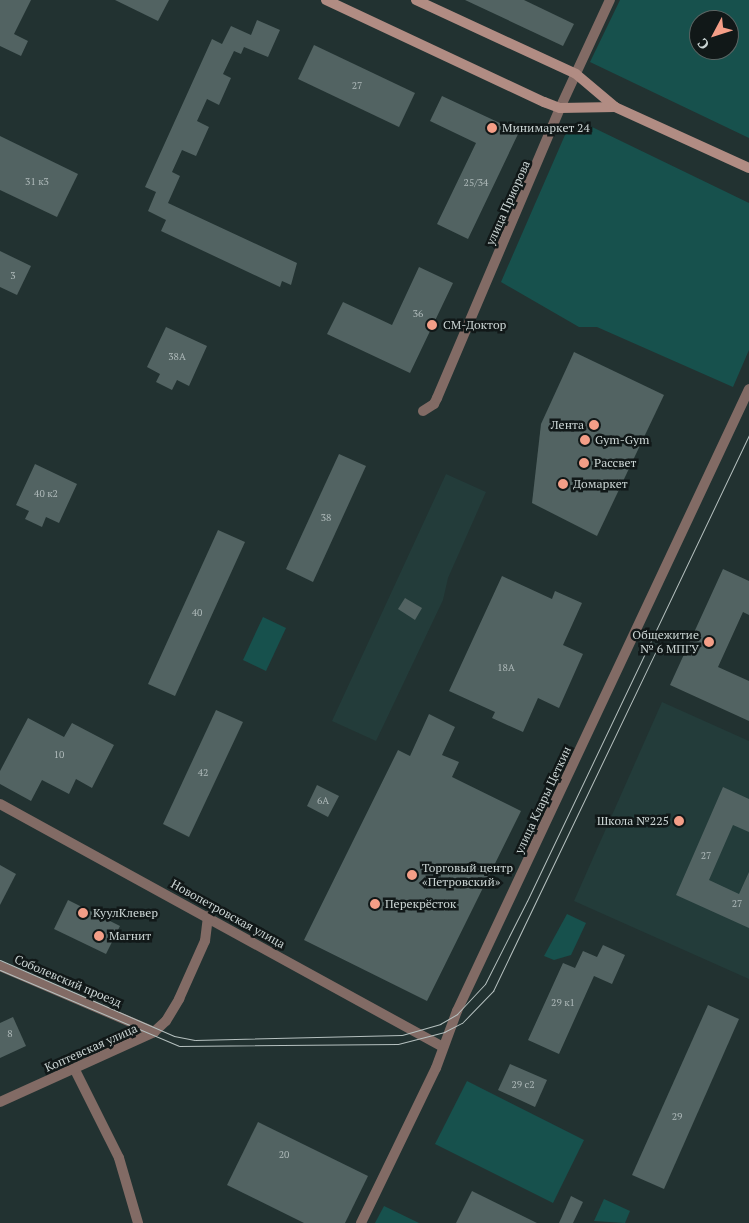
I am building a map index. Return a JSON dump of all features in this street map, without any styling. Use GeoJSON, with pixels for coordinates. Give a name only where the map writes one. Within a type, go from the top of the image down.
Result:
{"type":"FeatureCollection","features":[{"type":"Feature","properties":{"kind":"main road"},"geometry":{"type":"LineString","coordinates":[[326,0],[560,108],[615,108]]}},
{"type":"Feature","properties":{"kind":"main road"},"geometry":{"type":"LineString","coordinates":[[416,0],[576,74],[615,108],[749,168]]}},
{"type":"Feature","properties":{"kind":"street","name":"улица Приорова"},"geometry":{"type":"LineString","coordinates":[[423,411],[434,404],[560,108],[610,0]]}},
{"type":"Feature","properties":{"kind":"street","name":"улица Клары Цеткин"},"geometry":{"type":"LineString","coordinates":[[361,1223],[443,1047],[457,1011],[749,389]]}},
{"type":"Feature","properties":{"kind":"street","name":"Новопетровская улица"},"geometry":{"type":"LineString","coordinates":[[0,804],[208,916],[443,1047]]}},
{"type":"Feature","properties":{"kind":"street","name":"Коптевская улица"},"geometry":{"type":"LineString","coordinates":[[0,1102],[75,1070],[154,1032],[166,1021],[179,999],[205,941],[208,916]]}},
{"type":"Feature","properties":{"kind":"street","name":"Соболевский проезд"},"geometry":{"type":"LineString","coordinates":[[0,966],[154,1032]]}},
{"type":"Feature","properties":{"kind":"street"},"geometry":{"type":"LineString","coordinates":[[75,1070],[119,1158],[138,1223]]}},
{"type":"Feature","properties":{"kind":"shaded area"},"geometry":{"type":"Polygon","coordinates":[[[620,0],[749,0],[749,138],[590,62],[620,0]]]}},
{"type":"Feature","properties":{"kind":"shaded area"},"geometry":{"type":"Polygon","coordinates":[[[573,126],[590,126],[749,203],[749,350],[733,387],[597,327],[579,327],[501,282],[565,135],[573,126]]]}},
{"type":"Feature","properties":{"kind":"shaded area"},"geometry":{"type":"Polygon","coordinates":[[[446,474],[486,492],[448,578],[443,600],[376,741],[332,721],[446,474]]]}},
{"type":"Feature","properties":{"kind":"shaded area"},"geometry":{"type":"Polygon","coordinates":[[[263,617],[286,628],[266,671],[243,660],[263,617]]]}},
{"type":"Feature","properties":{"kind":"shaded area","name":"Школа №225"},"geometry":{"type":"Polygon","coordinates":[[[662,702],[749,741],[749,979],[574,901],[662,702]]]}},
{"type":"Feature","properties":{"kind":"shaded area"},"geometry":{"type":"Polygon","coordinates":[[[567,914],[586,923],[571,955],[554,960],[544,956],[567,914]]]}},
{"type":"Feature","properties":{"kind":"shaded area"},"geometry":{"type":"Polygon","coordinates":[[[467,1081],[584,1140],[553,1203],[435,1144],[467,1081]]]}},
{"type":"Feature","properties":{"kind":"shaded area"},"geometry":{"type":"Polygon","coordinates":[[[604,1199],[630,1211],[625,1223],[594,1221],[604,1199]]]}},
{"type":"Feature","properties":{"kind":"shaded area"},"geometry":{"type":"Polygon","coordinates":[[[384,1206],[419,1223],[375,1223],[384,1206]]]}},
{"type":"Feature","properties":{"kind":"building"},"geometry":{"type":"Polygon","coordinates":[[[0,0],[31,0],[14,34],[28,41],[21,56],[0,46],[0,0]]]}},
{"type":"Feature","properties":{"kind":"building"},"geometry":{"type":"Polygon","coordinates":[[[115,0],[169,0],[158,21],[115,0]]]}},
{"type":"Feature","properties":{"kind":"building"},"geometry":{"type":"Polygon","coordinates":[[[465,0],[524,0],[574,24],[563,46],[465,0]]]}},
{"type":"Feature","properties":{"kind":"building"},"geometry":{"type":"Polygon","coordinates":[[[257,20],[280,30],[268,57],[244,47],[241,54],[234,51],[223,74],[231,78],[219,105],[207,99],[197,121],[209,127],[196,156],[182,150],[172,172],[180,176],[168,203],[297,263],[291,285],[282,281],[280,287],[161,231],[166,220],[148,211],[156,192],[145,187],[212,39],[222,44],[231,26],[251,35],[257,20]]]}},
{"type":"Feature","properties":{"kind":"building"},"geometry":{"type":"Polygon","coordinates":[[[314,45],[415,93],[399,127],[298,79],[314,45]]]}},
{"type":"Feature","properties":{"kind":"building"},"geometry":{"type":"Polygon","coordinates":[[[442,96],[519,132],[468,239],[437,224],[476,143],[430,121],[442,96]]]}},
{"type":"Feature","properties":{"kind":"building"},"geometry":{"type":"Polygon","coordinates":[[[0,136],[78,174],[57,217],[0,190],[0,136]]]}},
{"type":"Feature","properties":{"kind":"building"},"geometry":{"type":"Polygon","coordinates":[[[0,251],[31,266],[17,295],[0,287],[0,251]]]}},
{"type":"Feature","properties":{"kind":"building"},"geometry":{"type":"Polygon","coordinates":[[[419,267],[453,283],[410,373],[327,334],[343,302],[392,325],[419,267]]]}},
{"type":"Feature","properties":{"kind":"building"},"geometry":{"type":"Polygon","coordinates":[[[166,327],[207,346],[189,386],[177,380],[172,390],[156,382],[160,374],[147,367],[166,327]]]}},
{"type":"Feature","properties":{"kind":"building","name":"Рассвет"},"geometry":{"type":"Polygon","coordinates":[[[574,352],[664,395],[597,536],[532,503],[541,424],[574,352]]]}},
{"type":"Feature","properties":{"kind":"building"},"geometry":{"type":"Polygon","coordinates":[[[339,454],[366,466],[313,582],[286,569],[339,454]]]}},
{"type":"Feature","properties":{"kind":"building"},"geometry":{"type":"Polygon","coordinates":[[[35,464],[77,484],[59,523],[46,517],[42,527],[25,519],[29,511],[16,505],[35,464]]]}},
{"type":"Feature","properties":{"kind":"building"},"geometry":{"type":"Polygon","coordinates":[[[218,530],[245,542],[175,696],[148,684],[218,530]]]}},
{"type":"Feature","properties":{"kind":"building","name":"Общежитие № 6 МПГУ"},"geometry":{"type":"Polygon","coordinates":[[[723,569],[749,581],[749,615],[743,612],[718,667],[749,681],[749,721],[670,685],[723,569]]]}},
{"type":"Feature","properties":{"kind":"building"},"geometry":{"type":"Polygon","coordinates":[[[502,576],[552,599],[555,591],[582,603],[563,645],[583,654],[559,708],[538,698],[523,732],[492,718],[495,712],[449,691],[502,576]]]}},
{"type":"Feature","properties":{"kind":"building"},"geometry":{"type":"Polygon","coordinates":[[[405,598],[422,608],[415,620],[398,609],[405,598]]]}},
{"type":"Feature","properties":{"kind":"building"},"geometry":{"type":"Polygon","coordinates":[[[216,710],[243,722],[189,837],[163,824],[216,710]]]}},
{"type":"Feature","properties":{"kind":"building","name":"Торговый центр «Петровский»"},"geometry":{"type":"Polygon","coordinates":[[[429,714],[455,727],[442,755],[459,762],[452,777],[521,811],[427,1001],[304,940],[398,750],[410,756],[429,714]]]}},
{"type":"Feature","properties":{"kind":"building"},"geometry":{"type":"Polygon","coordinates":[[[28,718],[64,737],[72,723],[114,745],[92,788],[76,779],[69,794],[42,780],[31,801],[0,784],[0,771],[28,718]]]}},
{"type":"Feature","properties":{"kind":"building"},"geometry":{"type":"Polygon","coordinates":[[[317,785],[339,796],[328,817],[307,806],[317,785]]]}},
{"type":"Feature","properties":{"kind":"building"},"geometry":{"type":"Polygon","coordinates":[[[723,787],[749,799],[749,832],[733,825],[709,880],[739,894],[749,872],[749,928],[676,895],[723,787]]]}},
{"type":"Feature","properties":{"kind":"building"},"geometry":{"type":"Polygon","coordinates":[[[0,865],[16,874],[0,905],[0,865]]]}},
{"type":"Feature","properties":{"kind":"building"},"geometry":{"type":"Polygon","coordinates":[[[68,900],[120,926],[106,954],[54,929],[68,900]]]}},
{"type":"Feature","properties":{"kind":"building"},"geometry":{"type":"Polygon","coordinates":[[[603,945],[625,955],[612,984],[594,976],[559,1054],[528,1040],[563,963],[575,968],[583,951],[597,957],[603,945]]]}},
{"type":"Feature","properties":{"kind":"building"},"geometry":{"type":"Polygon","coordinates":[[[708,1005],[739,1019],[664,1189],[632,1175],[708,1005]]]}},
{"type":"Feature","properties":{"kind":"building"},"geometry":{"type":"Polygon","coordinates":[[[13,1017],[26,1046],[0,1058],[0,1023],[13,1017]]]}},
{"type":"Feature","properties":{"kind":"building"},"geometry":{"type":"Polygon","coordinates":[[[510,1064],[547,1080],[535,1107],[498,1090],[510,1064]]]}},
{"type":"Feature","properties":{"kind":"building"},"geometry":{"type":"Polygon","coordinates":[[[258,1122],[368,1176],[345,1223],[304,1223],[227,1185],[258,1122]]]}},
{"type":"Feature","properties":{"kind":"building"},"geometry":{"type":"Polygon","coordinates":[[[472,1191],[537,1223],[456,1223],[472,1191]]]}},
{"type":"Feature","properties":{"kind":"building"},"geometry":{"type":"Polygon","coordinates":[[[571,1196],[583,1202],[573,1223],[559,1223],[571,1196]]]}},
{"type":"Feature","properties":{"kind":"tram line"},"geometry":{"type":"LineString","coordinates":[[0,960],[174,1036],[195,1040],[402,1035],[440,1024],[457,1014],[485,984],[527,901],[749,435]]}},
{"type":"Feature","properties":{"kind":"tram line"},"geometry":{"type":"LineString","coordinates":[[0,970],[179,1046],[398,1044],[444,1032],[462,1023],[493,991],[660,643]]}},
{"type":"Feature","properties":{"kind":"place","name":"Минимаркет 24"},"geometry":{"type":"Point","coordinates":[492,128]}},
{"type":"Feature","properties":{"kind":"place","name":"СМ-Доктор"},"geometry":{"type":"Point","coordinates":[432,325]}},
{"type":"Feature","properties":{"kind":"place","name":"Лента"},"geometry":{"type":"Point","coordinates":[594,425]}},
{"type":"Feature","properties":{"kind":"place","name":"Gym-Gym"},"geometry":{"type":"Point","coordinates":[585,440]}},
{"type":"Feature","properties":{"kind":"place","name":"Рассвет"},"geometry":{"type":"Point","coordinates":[584,463]}},
{"type":"Feature","properties":{"kind":"place","name":"Домаркет"},"geometry":{"type":"Point","coordinates":[563,484]}},
{"type":"Feature","properties":{"kind":"place","name":"Общежитие № 6 МПГУ"},"geometry":{"type":"Point","coordinates":[709,642]}},
{"type":"Feature","properties":{"kind":"place","name":"Школа №225"},"geometry":{"type":"Point","coordinates":[679,821]}},
{"type":"Feature","properties":{"kind":"place","name":"Торговый центр «Петровский»"},"geometry":{"type":"Point","coordinates":[412,875]}},
{"type":"Feature","properties":{"kind":"place","name":"Перекрёсток"},"geometry":{"type":"Point","coordinates":[375,904]}},
{"type":"Feature","properties":{"kind":"place","name":"КуулКлевер"},"geometry":{"type":"Point","coordinates":[83,913]}},
{"type":"Feature","properties":{"kind":"place","name":"Магнит"},"geometry":{"type":"Point","coordinates":[99,936]}}]}
